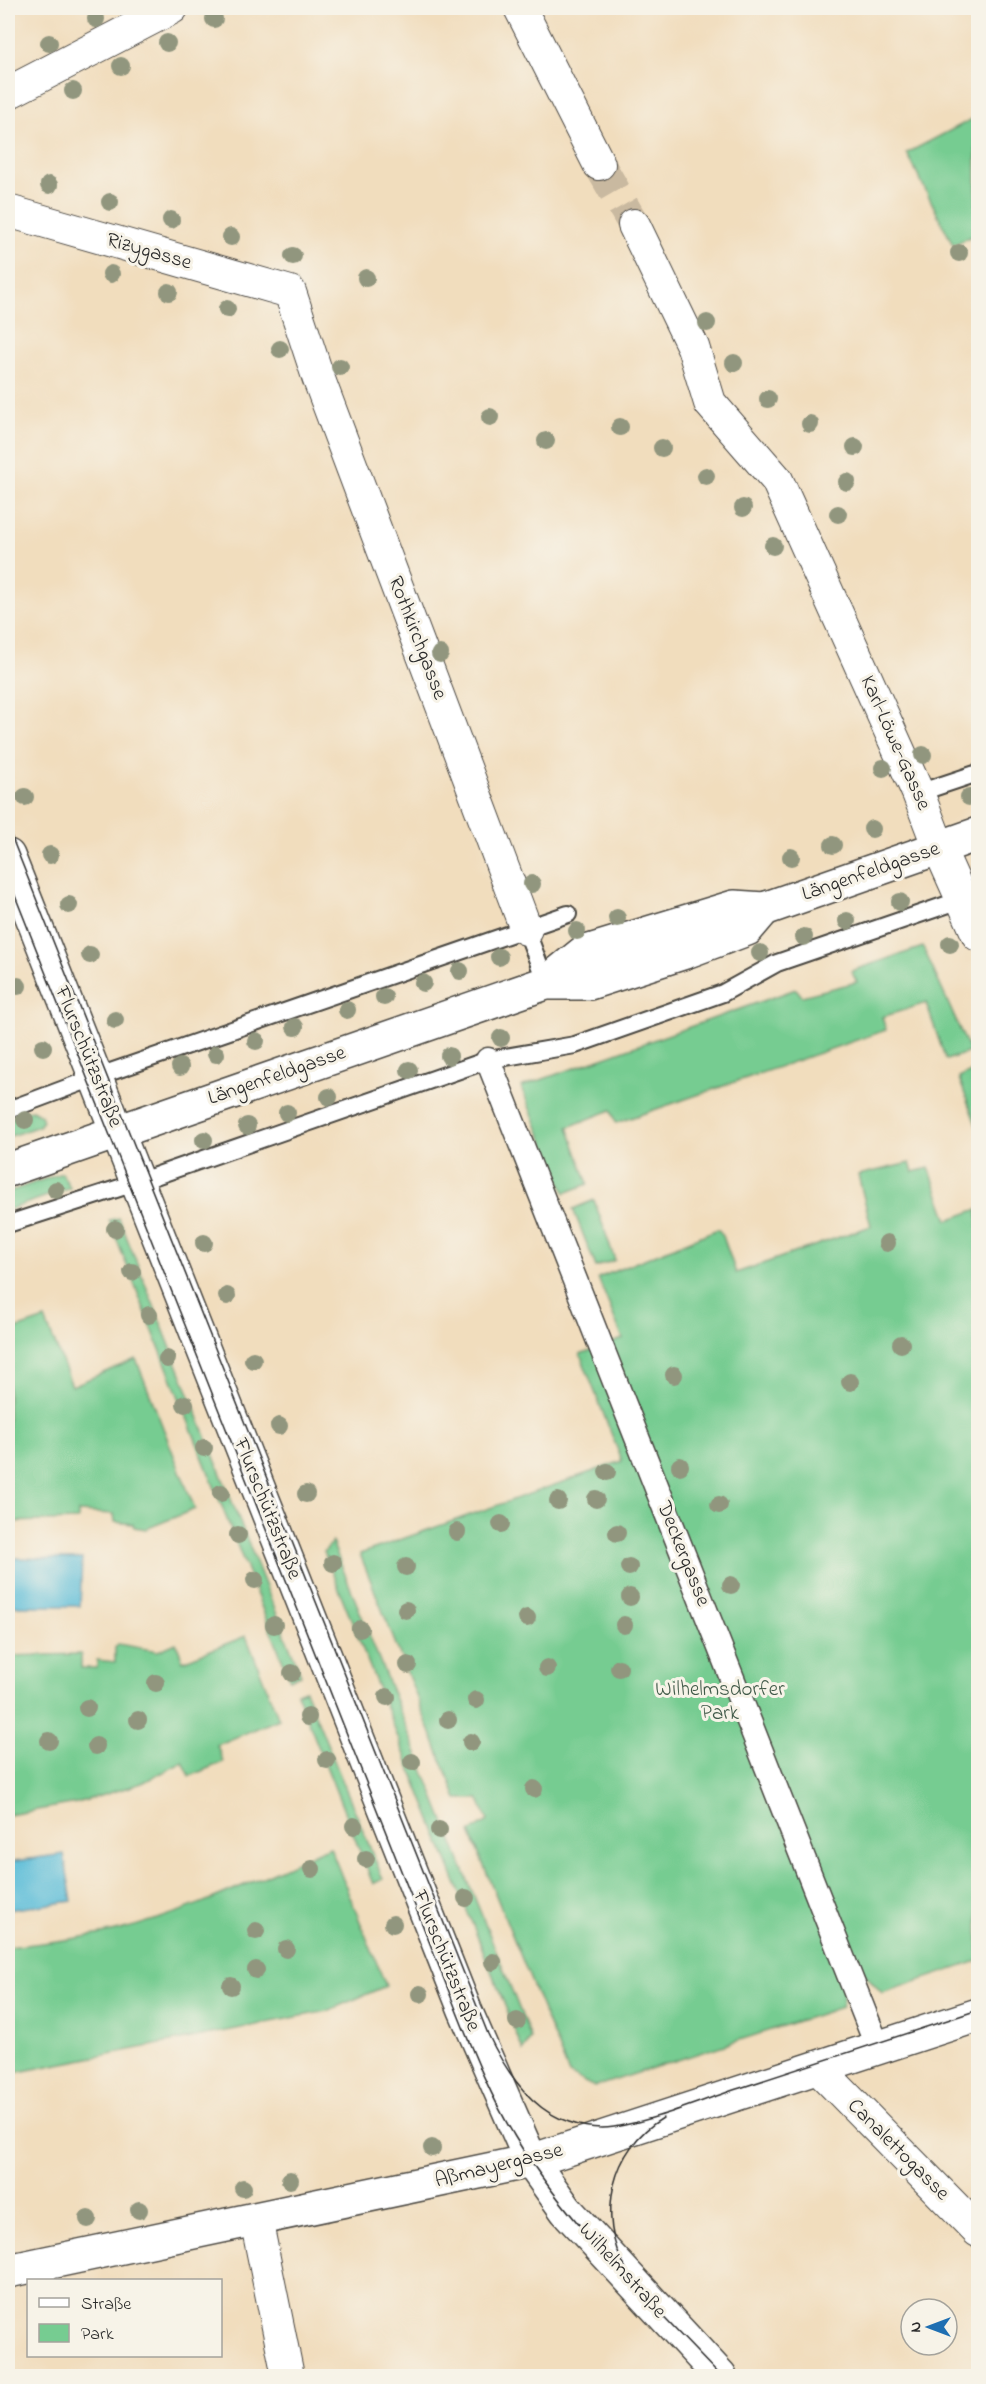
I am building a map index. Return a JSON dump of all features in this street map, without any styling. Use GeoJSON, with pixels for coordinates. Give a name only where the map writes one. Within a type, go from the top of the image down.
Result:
{"type":"FeatureCollection","features":[{"type":"Feature","properties":{"kind":"street"},"geometry":{"type":"LineString","coordinates":[[8,93],[172,8]]}},
{"type":"Feature","properties":{"kind":"street"},"geometry":{"type":"LineString","coordinates":[[520,8],[599,164]]}},
{"type":"Feature","properties":{"kind":"street","name":"Rizygasse"},"geometry":{"type":"LineString","coordinates":[[8,212],[290,292]]}},
{"type":"Feature","properties":{"kind":"street","name":"Karl-Löwe-Gasse"},"geometry":{"type":"LineString","coordinates":[[634,225],[693,347],[711,403],[777,480],[918,793],[939,848],[970,897],[978,935]]}},
{"type":"Feature","properties":{"kind":"street","name":"Rothkirchgasse"},"geometry":{"type":"LineString","coordinates":[[290,292],[318,377],[526,929]]}},
{"type":"Feature","properties":{"kind":"street","name":"Längenfeldgasse"},"geometry":{"type":"LineString","coordinates":[[8,1170],[546,983],[583,953],[734,907],[764,909],[978,834]]}},
{"type":"Feature","properties":{"kind":"street","name":"Flurschützstraße"},"geometry":{"type":"LineString","coordinates":[[8,856],[465,2010],[531,2161]]}},
{"type":"Feature","properties":{"kind":"street","name":"Deckergasse"},"geometry":{"type":"LineString","coordinates":[[488,1060],[878,2048]]}},
{"type":"Feature","properties":{"kind":"street","name":"Aßmayergasse"},"geometry":{"type":"LineString","coordinates":[[8,2271],[531,2161],[978,2015]]}},
{"type":"Feature","properties":{"kind":"street","name":"Canalettogasse"},"geometry":{"type":"LineString","coordinates":[[818,2068],[978,2231]]}},
{"type":"Feature","properties":{"kind":"street","name":"Wilhelmstraße"},"geometry":{"type":"LineString","coordinates":[[531,2161],[566,2210],[720,2376]]}},
{"type":"Feature","properties":{"kind":"street"},"geometry":{"type":"LineString","coordinates":[[256,2219],[288,2376]]}},
{"type":"Feature","properties":{"kind":"lane"},"geometry":{"type":"LineString","coordinates":[[918,793],[978,773]]}},
{"type":"Feature","properties":{"kind":"lane"},"geometry":{"type":"LineString","coordinates":[[8,1224],[138,1182],[488,1060],[575,1045],[723,993],[777,963],[970,897]]}},
{"type":"Feature","properties":{"kind":"lane"},"geometry":{"type":"LineString","coordinates":[[8,1110],[96,1077],[568,915]]}},
{"type":"Feature","properties":{"kind":"lane","name":"Rothkirchgasse"},"geometry":{"type":"LineString","coordinates":[[526,929],[546,983]]}},
{"type":"Feature","properties":{"kind":"green space"},"geometry":{"type":"Polygon","coordinates":[[[978,116],[976,126],[976,234],[953,245],[907,153],[978,116]]]}},
{"type":"Feature","properties":{"kind":"green space"},"geometry":{"type":"Polygon","coordinates":[[[923,947],[970,1052],[946,1060],[926,1003],[882,1017],[886,1030],[616,1123],[611,1110],[568,1127],[588,1184],[565,1193],[521,1087],[796,989],[802,996],[857,982],[851,971],[923,947]]]}},
{"type":"Feature","properties":{"kind":"green space"},"geometry":{"type":"Polygon","coordinates":[[[978,1068],[978,1130],[959,1078],[978,1068]]]}},
{"type":"Feature","properties":{"kind":"green space"},"geometry":{"type":"Polygon","coordinates":[[[32,1110],[41,1115],[43,1121],[39,1126],[8,1137],[8,1118],[32,1110]]]}},
{"type":"Feature","properties":{"kind":"green space","name":"Wilhelmsdorfer Park"},"geometry":{"type":"Polygon","coordinates":[[[910,1163],[913,1172],[929,1168],[948,1220],[978,1209],[978,1961],[882,1993],[863,1972],[845,1978],[842,2007],[594,2087],[569,2074],[470,1832],[488,1821],[479,1799],[457,1799],[360,1554],[622,1461],[580,1354],[623,1339],[598,1278],[718,1229],[723,1236],[736,1273],[871,1226],[858,1175],[910,1163]]]}},
{"type":"Feature","properties":{"kind":"green space"},"geometry":{"type":"Polygon","coordinates":[[[62,1173],[70,1188],[8,1210],[8,1192],[62,1173]]]}},
{"type":"Feature","properties":{"kind":"green space"},"geometry":{"type":"Polygon","coordinates":[[[594,1200],[615,1260],[596,1267],[573,1209],[594,1200]]]}},
{"type":"Feature","properties":{"kind":"green space"},"geometry":{"type":"Polygon","coordinates":[[[119,1218],[301,1675],[290,1679],[109,1220],[119,1218]]]}},
{"type":"Feature","properties":{"kind":"green space"},"geometry":{"type":"Polygon","coordinates":[[[45,1319],[72,1386],[136,1359],[195,1509],[146,1529],[134,1527],[133,1524],[115,1522],[114,1514],[78,1512],[78,1520],[8,1522],[8,1336],[11,1335],[10,1331],[45,1319]]]}},
{"type":"Feature","properties":{"kind":"green space"},"geometry":{"type":"Polygon","coordinates":[[[332,1542],[531,2038],[523,2051],[324,1552],[332,1542]]]}},
{"type":"Feature","properties":{"kind":"green space"},"geometry":{"type":"Polygon","coordinates":[[[246,1636],[279,1719],[217,1745],[223,1762],[190,1776],[183,1762],[142,1783],[77,1803],[8,1815],[8,1656],[81,1654],[81,1668],[97,1668],[97,1660],[115,1662],[115,1648],[118,1644],[158,1651],[176,1643],[183,1661],[246,1636]]]}},
{"type":"Feature","properties":{"kind":"green space"},"geometry":{"type":"Polygon","coordinates":[[[305,1690],[383,1879],[373,1884],[297,1693],[305,1690]]]}},
{"type":"Feature","properties":{"kind":"green space"},"geometry":{"type":"Polygon","coordinates":[[[330,1847],[386,1986],[327,2011],[8,2074],[8,1947],[89,1936],[144,1923],[225,1894],[330,1847]]]}},
{"type":"Feature","properties":{"kind":"water"},"geometry":{"type":"Polygon","coordinates":[[[8,1558],[82,1559],[80,1606],[8,1606],[8,1558]]]}},
{"type":"Feature","properties":{"kind":"water"},"geometry":{"type":"Polygon","coordinates":[[[64,1854],[72,1901],[8,1910],[8,1862],[64,1854]]]}},
{"type":"Feature","properties":{"kind":"tunnel"},"geometry":{"type":"LineString","coordinates":[[599,164],[634,225]]}},
{"type":"Feature","properties":{"kind":"tram line"},"geometry":{"type":"LineString","coordinates":[[8,828],[488,2034],[510,2074],[530,2098],[555,2116],[586,2126],[614,2127],[662,2115],[978,2010]]}},
{"type":"Feature","properties":{"kind":"tram line"},"geometry":{"type":"LineString","coordinates":[[8,878],[476,2060],[506,2122],[560,2201],[638,2291],[720,2376]]}},
{"type":"Feature","properties":{"kind":"tram line"},"geometry":{"type":"LineString","coordinates":[[626,2269],[617,2249],[612,2228],[611,2207],[614,2186],[631,2147],[645,2131],[663,2118]]}}]}
